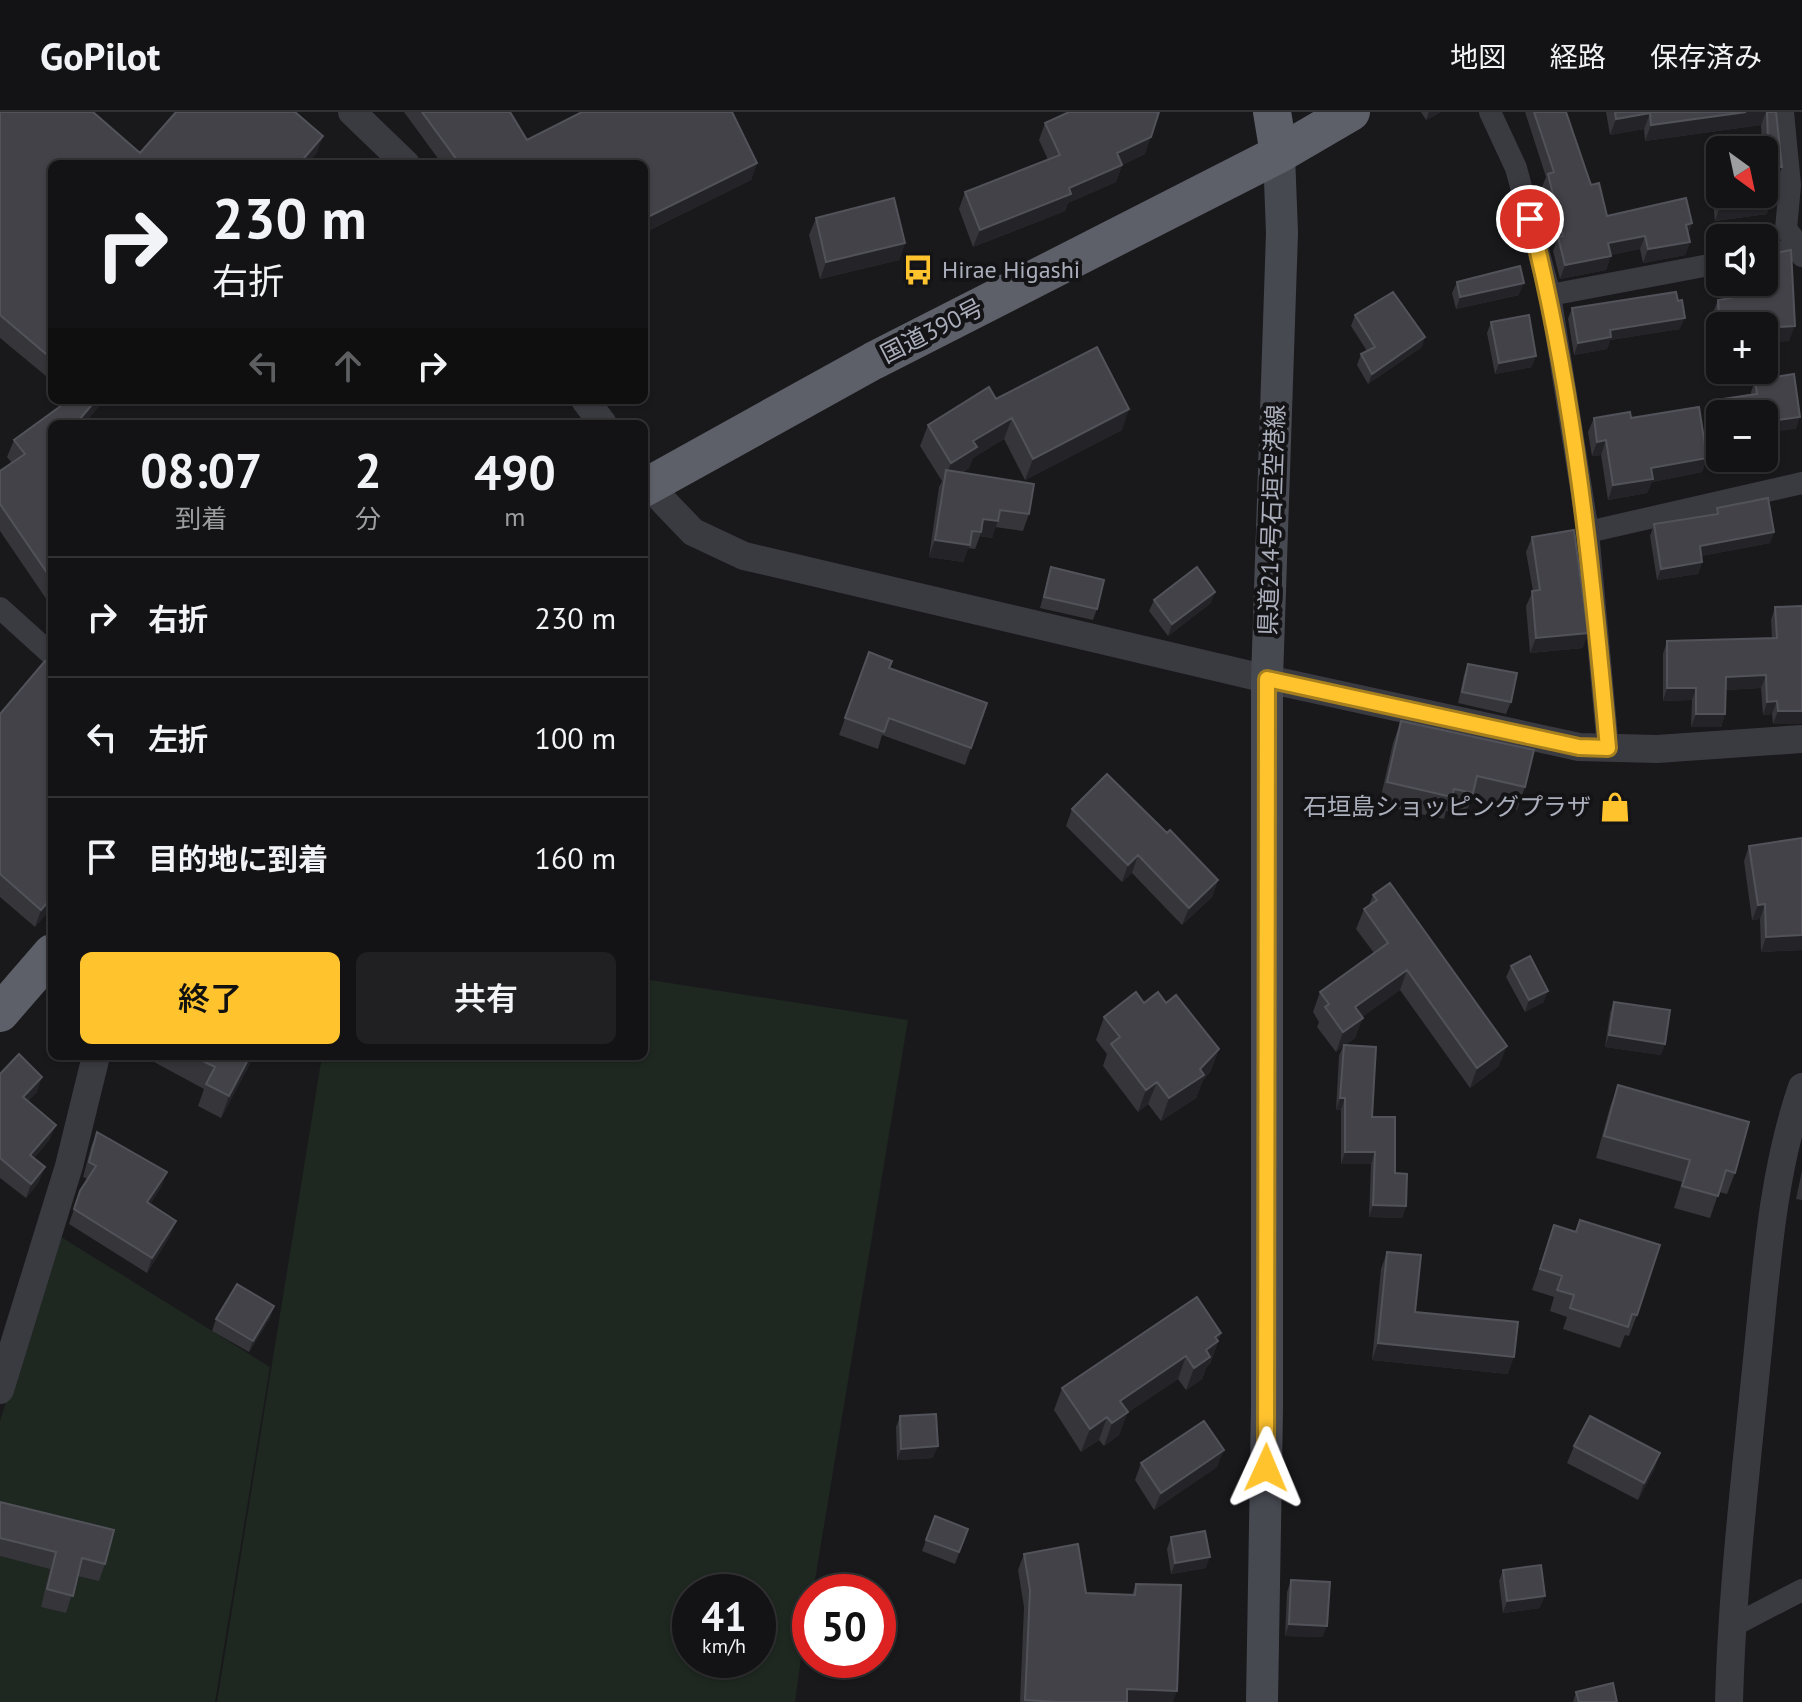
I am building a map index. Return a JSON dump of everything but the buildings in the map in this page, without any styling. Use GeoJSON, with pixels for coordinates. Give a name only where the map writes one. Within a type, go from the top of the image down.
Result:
{"type":"FeatureCollection","features":[{"type":"Feature","properties":{"kind":"highway"},"geometry":{"type":"LineString","coordinates":[[1272,112],[1279,154]]}},
{"type":"Feature","properties":{"kind":"highway","name":"国道390号"},"geometry":{"type":"LineString","coordinates":[[648,483],[873,361],[1279,154],[1351,112]]}},
{"type":"Feature","properties":{"kind":"highway"},"geometry":{"type":"LineString","coordinates":[[0,1013],[48,958]]}},
{"type":"Feature","properties":{"kind":"main road","name":"県道214号石垣空港線"},"geometry":{"type":"LineString","coordinates":[[1262,1702],[1267,1409],[1267,679],[1282,220],[1279,154]]}},
{"type":"Feature","properties":{"kind":"street"},"geometry":{"type":"LineString","coordinates":[[352,112],[402,160]]}},
{"type":"Feature","properties":{"kind":"street"},"geometry":{"type":"LineString","coordinates":[[1490,112],[1516,168],[1550,295],[1588,532],[1608,748]]}},
{"type":"Feature","properties":{"kind":"street"},"geometry":{"type":"LineString","coordinates":[[1778,254],[1801,252],[1786,229],[1796,184],[1783,112]]}},
{"type":"Feature","properties":{"kind":"street"},"geometry":{"type":"LineString","coordinates":[[1550,295],[1706,266]]}},
{"type":"Feature","properties":{"kind":"street"},"geometry":{"type":"LineString","coordinates":[[1588,532],[1802,483]]}},
{"type":"Feature","properties":{"kind":"street"},"geometry":{"type":"LineString","coordinates":[[648,488],[693,532],[744,556],[1267,679],[1579,747],[1657,749],[1802,739]]}},
{"type":"Feature","properties":{"kind":"street"},"geometry":{"type":"LineString","coordinates":[[0,608],[48,651]]}},
{"type":"Feature","properties":{"kind":"street"},"geometry":{"type":"LineString","coordinates":[[0,1390],[69,1166],[95,1060]]}},
{"type":"Feature","properties":{"kind":"street"},"geometry":{"type":"LineString","coordinates":[[1729,1702],[1731,1627],[1770,1234],[1788,1137],[1802,1087]]}},
{"type":"Feature","properties":{"kind":"street"},"geometry":{"type":"LineString","coordinates":[[1731,1627],[1802,1590]]}},
{"type":"Feature","properties":{"kind":"shaded area"},"geometry":{"type":"Polygon","coordinates":[[[648,980],[908,1020],[816,1574],[792,1574],[792,1678],[798,1678],[795,1702],[217,1702],[321,1060],[648,1060],[648,980]]]}},
{"type":"Feature","properties":{"kind":"shaded area"},"geometry":{"type":"Polygon","coordinates":[[[58,1235],[270,1367],[215,1702],[0,1702],[0,1421],[58,1235]]]}},
{"type":"Feature","properties":{"kind":"place","name":"Hirae Higashi"},"geometry":{"type":"Point","coordinates":[918,270]}},
{"type":"Feature","properties":{"kind":"place","name":"石垣島ショッピングプラザ"},"geometry":{"type":"Point","coordinates":[1615,807]}},
{"type":"Feature","properties":{"kind":"route"},"geometry":{"type":"LineString","coordinates":[[1266,1468],[1267,679],[1579,747],[1608,748],[1588,532],[1550,295],[1530,219]]}}]}
